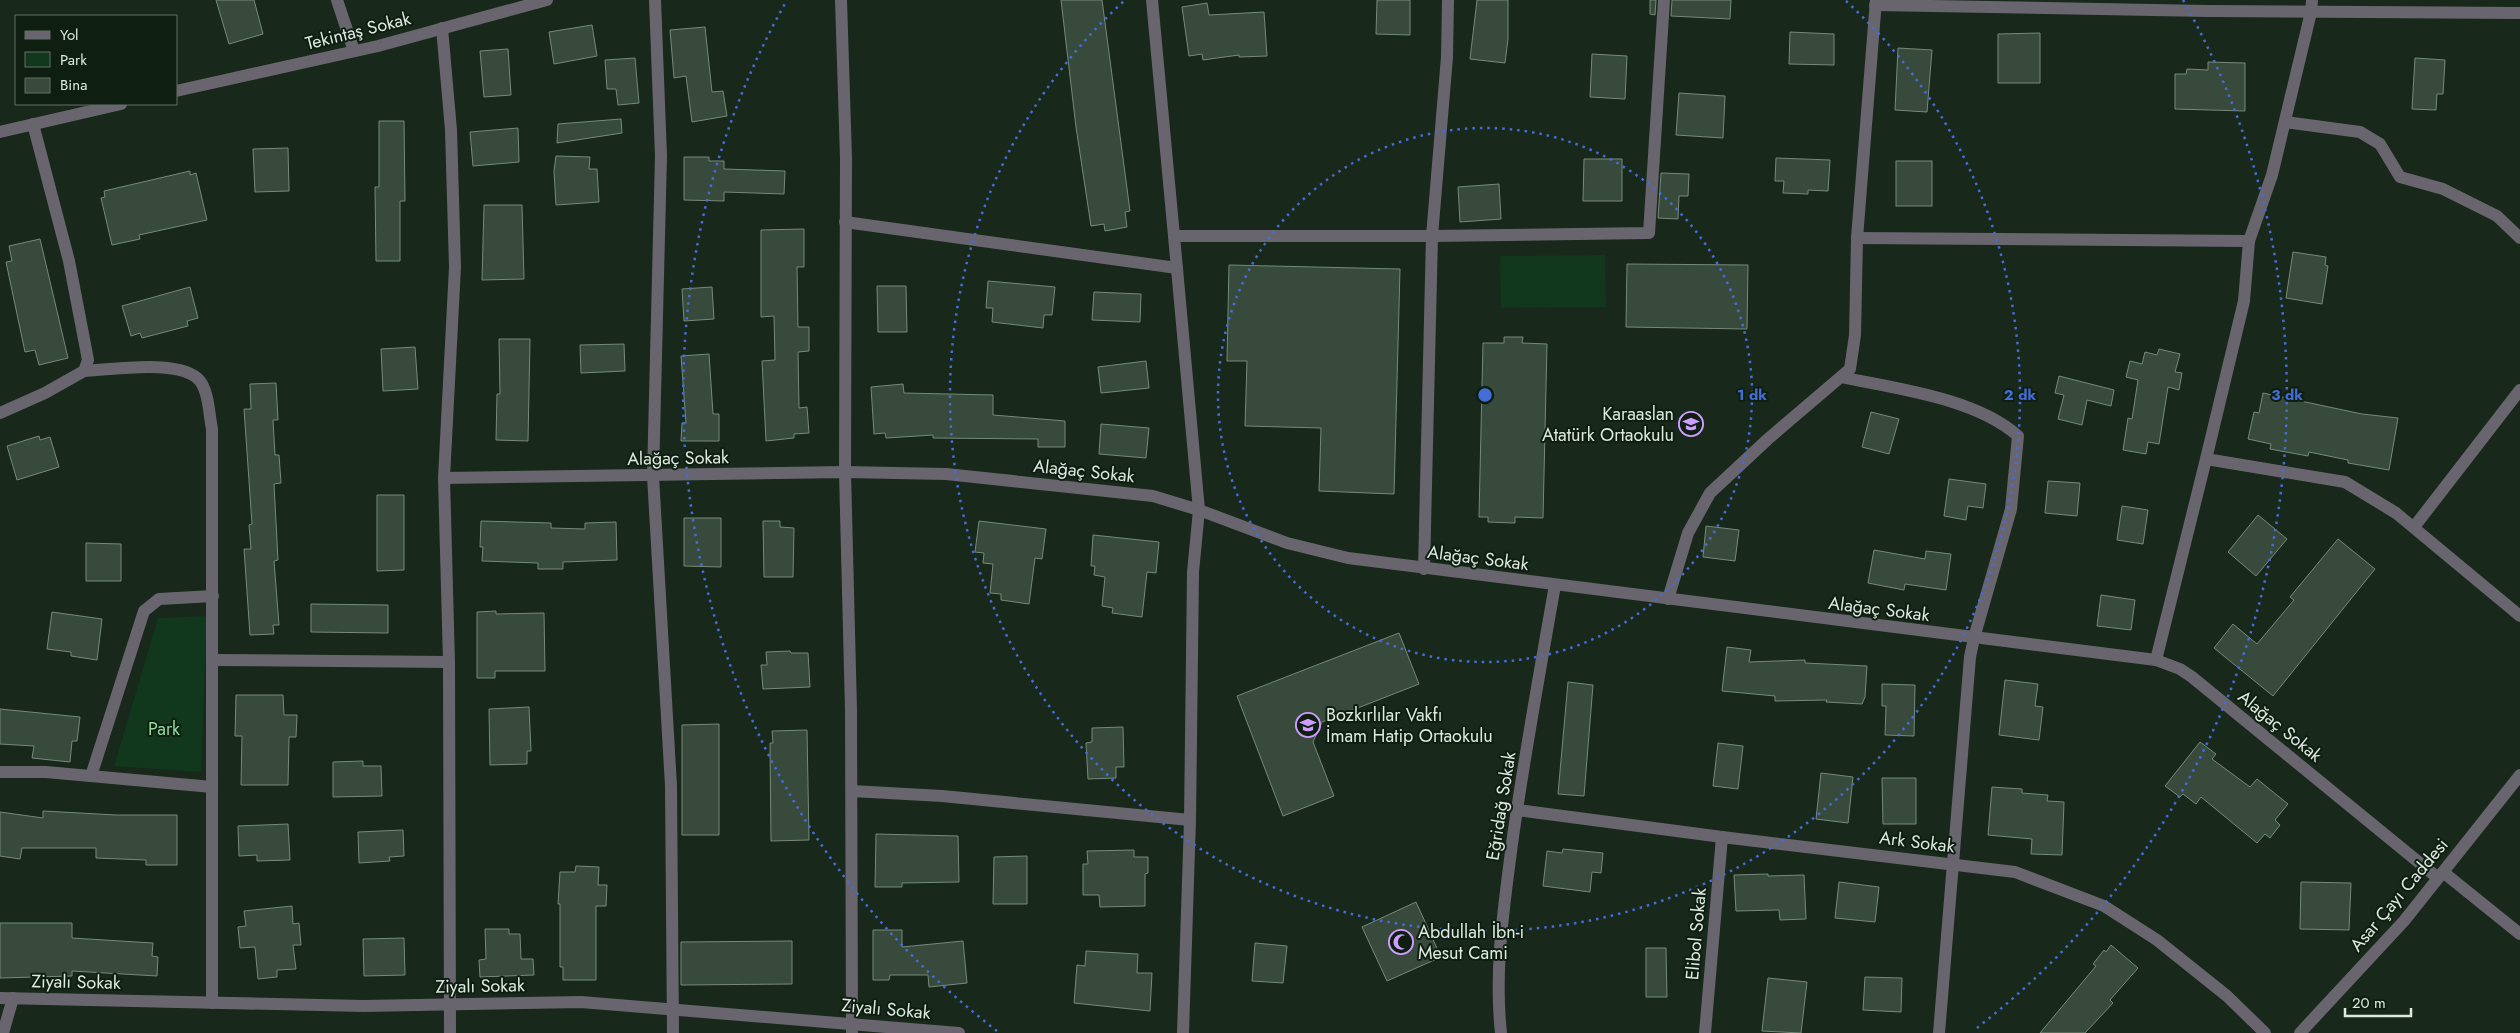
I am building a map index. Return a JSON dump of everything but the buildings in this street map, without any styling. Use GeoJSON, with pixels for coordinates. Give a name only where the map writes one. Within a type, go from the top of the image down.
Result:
{"type":"FeatureCollection","features":[{"type":"Feature","properties":{"kind":"street"},"geometry":{"type":"LineString","coordinates":[[337,0],[354,51]]}},
{"type":"Feature","properties":{"kind":"street","name":"Tekintaş Sokak"},"geometry":{"type":"LineString","coordinates":[[178,91],[354,51],[547,0]]}},
{"type":"Feature","properties":{"kind":"street"},"geometry":{"type":"LineString","coordinates":[[655,0],[660,156],[654,476],[671,786],[673,1033]]}},
{"type":"Feature","properties":{"kind":"street"},"geometry":{"type":"LineString","coordinates":[[841,0],[845,222],[844,472],[852,791],[852,1028]]}},
{"type":"Feature","properties":{"kind":"street"},"geometry":{"type":"LineString","coordinates":[[1152,0],[1199,510],[1193,572],[1190,820],[1183,1033]]}},
{"type":"Feature","properties":{"kind":"street"},"geometry":{"type":"LineString","coordinates":[[1424,569],[1432,236],[1447,56],[1448,0]]}},
{"type":"Feature","properties":{"kind":"street"},"geometry":{"type":"LineString","coordinates":[[1174,236],[1432,236],[1649,233],[1664,0]]}},
{"type":"Feature","properties":{"kind":"street"},"geometry":{"type":"LineString","coordinates":[[1668,599],[1688,533],[1710,493],[1768,439],[1850,369],[1856,335],[1858,238],[1876,2],[2312,6],[2520,13]]}},
{"type":"Feature","properties":{"kind":"street"},"geometry":{"type":"LineString","coordinates":[[2156,660],[2244,301],[2249,241],[2272,175],[2312,6]]}},
{"type":"Feature","properties":{"kind":"street"},"geometry":{"type":"LineString","coordinates":[[442,28],[451,130],[455,267],[444,478],[449,662],[450,1033]]}},
{"type":"Feature","properties":{"kind":"street"},"geometry":{"type":"LineString","coordinates":[[0,132],[117,105]]}},
{"type":"Feature","properties":{"kind":"street"},"geometry":{"type":"LineString","coordinates":[[2285,122],[2360,132],[2380,144],[2400,177],[2442,190],[2497,216],[2520,238]]}},
{"type":"Feature","properties":{"kind":"street"},"geometry":{"type":"LineString","coordinates":[[33,124],[69,261],[88,360],[84,371]]}},
{"type":"Feature","properties":{"kind":"street"},"geometry":{"type":"LineString","coordinates":[[845,222],[1177,268]]}},
{"type":"Feature","properties":{"kind":"street"},"geometry":{"type":"LineString","coordinates":[[1858,238],[2249,241]]}},
{"type":"Feature","properties":{"kind":"street"},"geometry":{"type":"LineString","coordinates":[[0,413],[45,393],[84,371],[156,367],[184,372],[200,381],[205,394],[212,429],[212,1003]]}},
{"type":"Feature","properties":{"kind":"street"},"geometry":{"type":"LineString","coordinates":[[1841,377],[1930,397],[1981,413],[2004,424],[2018,436],[2011,509],[1974,638],[1952,863],[1939,1033]]}},
{"type":"Feature","properties":{"kind":"street"},"geometry":{"type":"LineString","coordinates":[[2414,528],[2520,390]]}},
{"type":"Feature","properties":{"kind":"street"},"geometry":{"type":"LineString","coordinates":[[2206,459],[2345,482],[2396,512],[2520,616]]}},
{"type":"Feature","properties":{"kind":"street","name":"Alağaç Sokak"},"geometry":{"type":"LineString","coordinates":[[444,478],[844,472],[946,474],[1126,493],[1169,500],[1261,534],[1316,551],[1424,569],[2156,660],[2174,666],[2192,677],[2440,875],[2520,934]]}},
{"type":"Feature","properties":{"kind":"street","name":"Eğridağ Sokak"},"geometry":{"type":"LineString","coordinates":[[1501,1033],[1500,942],[1517,810],[1555,585]]}},
{"type":"Feature","properties":{"kind":"street"},"geometry":{"type":"LineString","coordinates":[[91,776],[144,611],[159,599],[213,596]]}},
{"type":"Feature","properties":{"kind":"street"},"geometry":{"type":"LineString","coordinates":[[213,660],[449,662]]}},
{"type":"Feature","properties":{"kind":"street"},"geometry":{"type":"LineString","coordinates":[[0,772],[91,776],[212,787]]}},
{"type":"Feature","properties":{"kind":"street","name":"Asar Çayı Caddesi"},"geometry":{"type":"LineString","coordinates":[[2300,1033],[2404,921],[2520,775]]}},
{"type":"Feature","properties":{"kind":"street"},"geometry":{"type":"LineString","coordinates":[[852,791],[942,796],[1190,820]]}},
{"type":"Feature","properties":{"kind":"street","name":"Ark Sokak"},"geometry":{"type":"LineString","coordinates":[[1517,810],[2015,872],[2104,906],[2157,940],[2227,996],[2265,1033]]}},
{"type":"Feature","properties":{"kind":"street","name":"Elibol Sokak"},"geometry":{"type":"LineString","coordinates":[[1705,1033],[1722,837]]}},
{"type":"Feature","properties":{"kind":"street","name":"Ziyalı Sokak"},"geometry":{"type":"LineString","coordinates":[[0,998],[364,1006],[581,1002],[674,1009],[852,1028],[959,1033]]}},
{"type":"Feature","properties":{"kind":"street"},"geometry":{"type":"LineString","coordinates":[[3,1033],[13,998]]}},
{"type":"Feature","properties":{"kind":"green space"},"geometry":{"type":"Polygon","coordinates":[[[1605,255],[1606,307],[1501,308],[1500,256],[1605,255]]]}},
{"type":"Feature","properties":{"kind":"green space","name":"Park"},"geometry":{"type":"Polygon","coordinates":[[[207,616],[201,772],[114,766],[158,618],[207,616]]]}},
{"type":"Feature","properties":{"kind":"place","name":"Karaaslan Atatürk Ortaokulu"},"geometry":{"type":"Point","coordinates":[1691,424]}},
{"type":"Feature","properties":{"kind":"place","name":"Bozkırlılar Vakfı İmam Hatip Ortaokulu"},"geometry":{"type":"Point","coordinates":[1308,725]}},
{"type":"Feature","properties":{"kind":"place","name":"Abdullah İbn-i Mesut Cami"},"geometry":{"type":"Point","coordinates":[1401,942]}}]}
